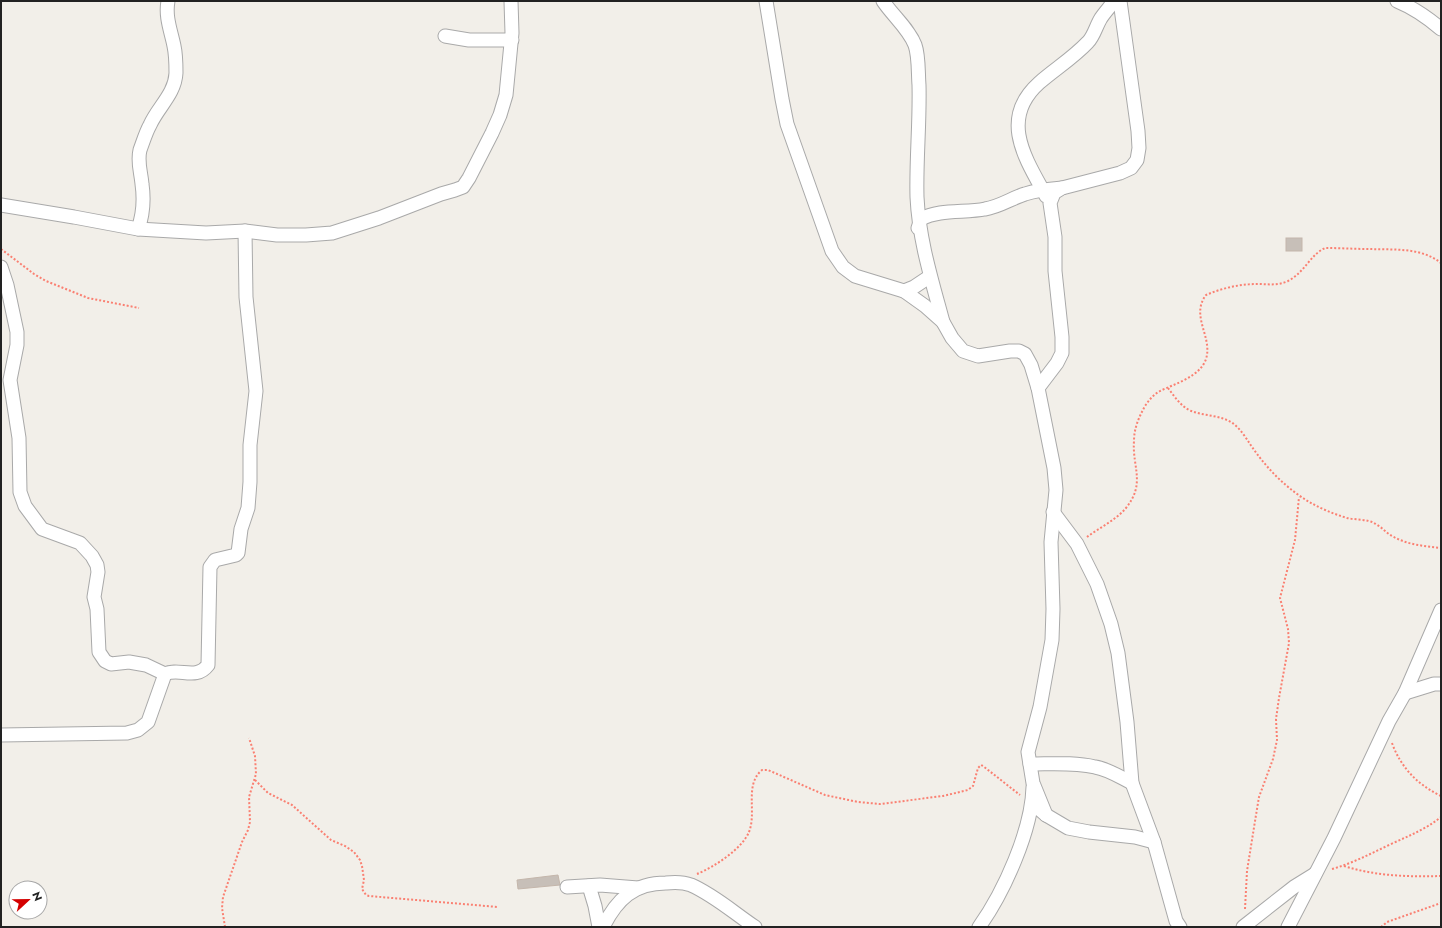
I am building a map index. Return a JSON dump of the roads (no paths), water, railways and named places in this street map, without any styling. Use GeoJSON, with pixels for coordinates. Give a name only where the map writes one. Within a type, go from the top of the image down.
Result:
{"type":"FeatureCollection","features":[{"type":"Feature","properties":{"kind":"street"},"geometry":{"type":"LineString","coordinates":[[138,229],[142,215],[143,198],[139,164],[141,149],[150,124],[173,88],[176,75],[176,58],[168,20],[168,1]]}},
{"type":"Feature","properties":{"kind":"street"},"geometry":{"type":"LineString","coordinates":[[1,205],[138,229],[206,233],[245,231],[277,235],[306,235],[332,233],[463,186],[478,161],[500,115],[506,94],[512,40],[511,1]]}},
{"type":"Feature","properties":{"kind":"street"},"geometry":{"type":"LineString","coordinates":[[766,1],[787,124],[832,251],[843,267],[854,276],[904,291],[925,306],[943,322]]}},
{"type":"Feature","properties":{"kind":"street"},"geometry":{"type":"LineString","coordinates":[[883,1],[910,36],[916,47],[918,65],[919,116],[917,197],[919,225],[925,256],[943,322]]}},
{"type":"Feature","properties":{"kind":"street"},"geometry":{"type":"LineString","coordinates":[[1038,388],[1058,363],[1062,353],[1062,337],[1055,271],[1056,237],[1050,202],[1024,152],[1018,129],[1020,110],[1025,98],[1039,83],[1090,41],[1101,18],[1114,1]]}},
{"type":"Feature","properties":{"kind":"street"},"geometry":{"type":"LineString","coordinates":[[979,927],[1001,892],[1015,859],[1032,803],[1033,783],[1028,752],[1040,707],[1052,640],[1053,609],[1050,542],[1056,490],[1054,468],[1038,388],[1031,365],[1025,354],[1019,351],[978,356],[964,351],[952,338],[943,322],[929,277],[918,228],[921,219],[928,216],[986,209],[1027,193],[1062,188],[1120,173],[1131,168],[1137,160],[1139,148],[1138,131],[1120,1]]}},
{"type":"Feature","properties":{"kind":"street"},"geometry":{"type":"LineString","coordinates":[[1397,1],[1410,6],[1427,17],[1441,29]]}},
{"type":"Feature","properties":{"kind":"street"},"geometry":{"type":"LineString","coordinates":[[445,36],[469,40],[512,40]]}},
{"type":"Feature","properties":{"kind":"street"},"geometry":{"type":"LineString","coordinates":[[1050,202],[1054,193],[1062,188]]}},
{"type":"Feature","properties":{"kind":"street"},"geometry":{"type":"LineString","coordinates":[[1,267],[9,291],[17,332],[17,344],[10,380],[19,438],[20,492],[25,506],[32,518],[42,529],[80,543],[92,556],[97,565],[98,572],[94,597],[97,609],[100,652],[105,661],[111,664],[129,662],[146,665],[165,674],[171,672],[185,674],[204,670],[208,665],[210,567],[212,563],[218,559],[238,553],[241,529],[248,508],[250,445],[256,391],[246,297],[245,231]]}},
{"type":"Feature","properties":{"kind":"street"},"geometry":{"type":"LineString","coordinates":[[904,291],[914,287],[929,277]]}},
{"type":"Feature","properties":{"kind":"street"},"geometry":{"type":"LineString","coordinates":[[1053,512],[1078,544],[1097,584],[1111,624],[1118,653],[1127,722],[1132,783],[1154,842],[1176,921],[1180,927]]}},
{"type":"Feature","properties":{"kind":"street"},"geometry":{"type":"LineString","coordinates":[[1288,927],[1334,838],[1389,720],[1405,692],[1441,610]]}},
{"type":"Feature","properties":{"kind":"street"},"geometry":{"type":"LineString","coordinates":[[1,735],[127,733],[138,730],[148,722],[165,674]]}},
{"type":"Feature","properties":{"kind":"street"},"geometry":{"type":"LineString","coordinates":[[1405,692],[1434,684],[1441,684]]}},
{"type":"Feature","properties":{"kind":"street"},"geometry":{"type":"LineString","coordinates":[[1030,764],[1076,764],[1096,767],[1111,772],[1132,783]]}},
{"type":"Feature","properties":{"kind":"street"},"geometry":{"type":"LineString","coordinates":[[1033,783],[1046,815]]}},
{"type":"Feature","properties":{"kind":"street"},"geometry":{"type":"LineString","coordinates":[[1032,803],[1046,815],[1068,828],[1135,837],[1154,842]]}},
{"type":"Feature","properties":{"kind":"street"},"geometry":{"type":"LineString","coordinates":[[1244,927],[1294,887],[1315,874]]}},
{"type":"Feature","properties":{"kind":"street"},"geometry":{"type":"LineString","coordinates":[[603,927],[618,902],[629,893],[638,888],[656,883],[679,882],[689,884],[702,890],[755,927]]}},
{"type":"Feature","properties":{"kind":"street"},"geometry":{"type":"LineString","coordinates":[[589,886],[599,927]]}},
{"type":"Feature","properties":{"kind":"street"},"geometry":{"type":"LineString","coordinates":[[567,887],[610,886],[638,888]]}}]}
